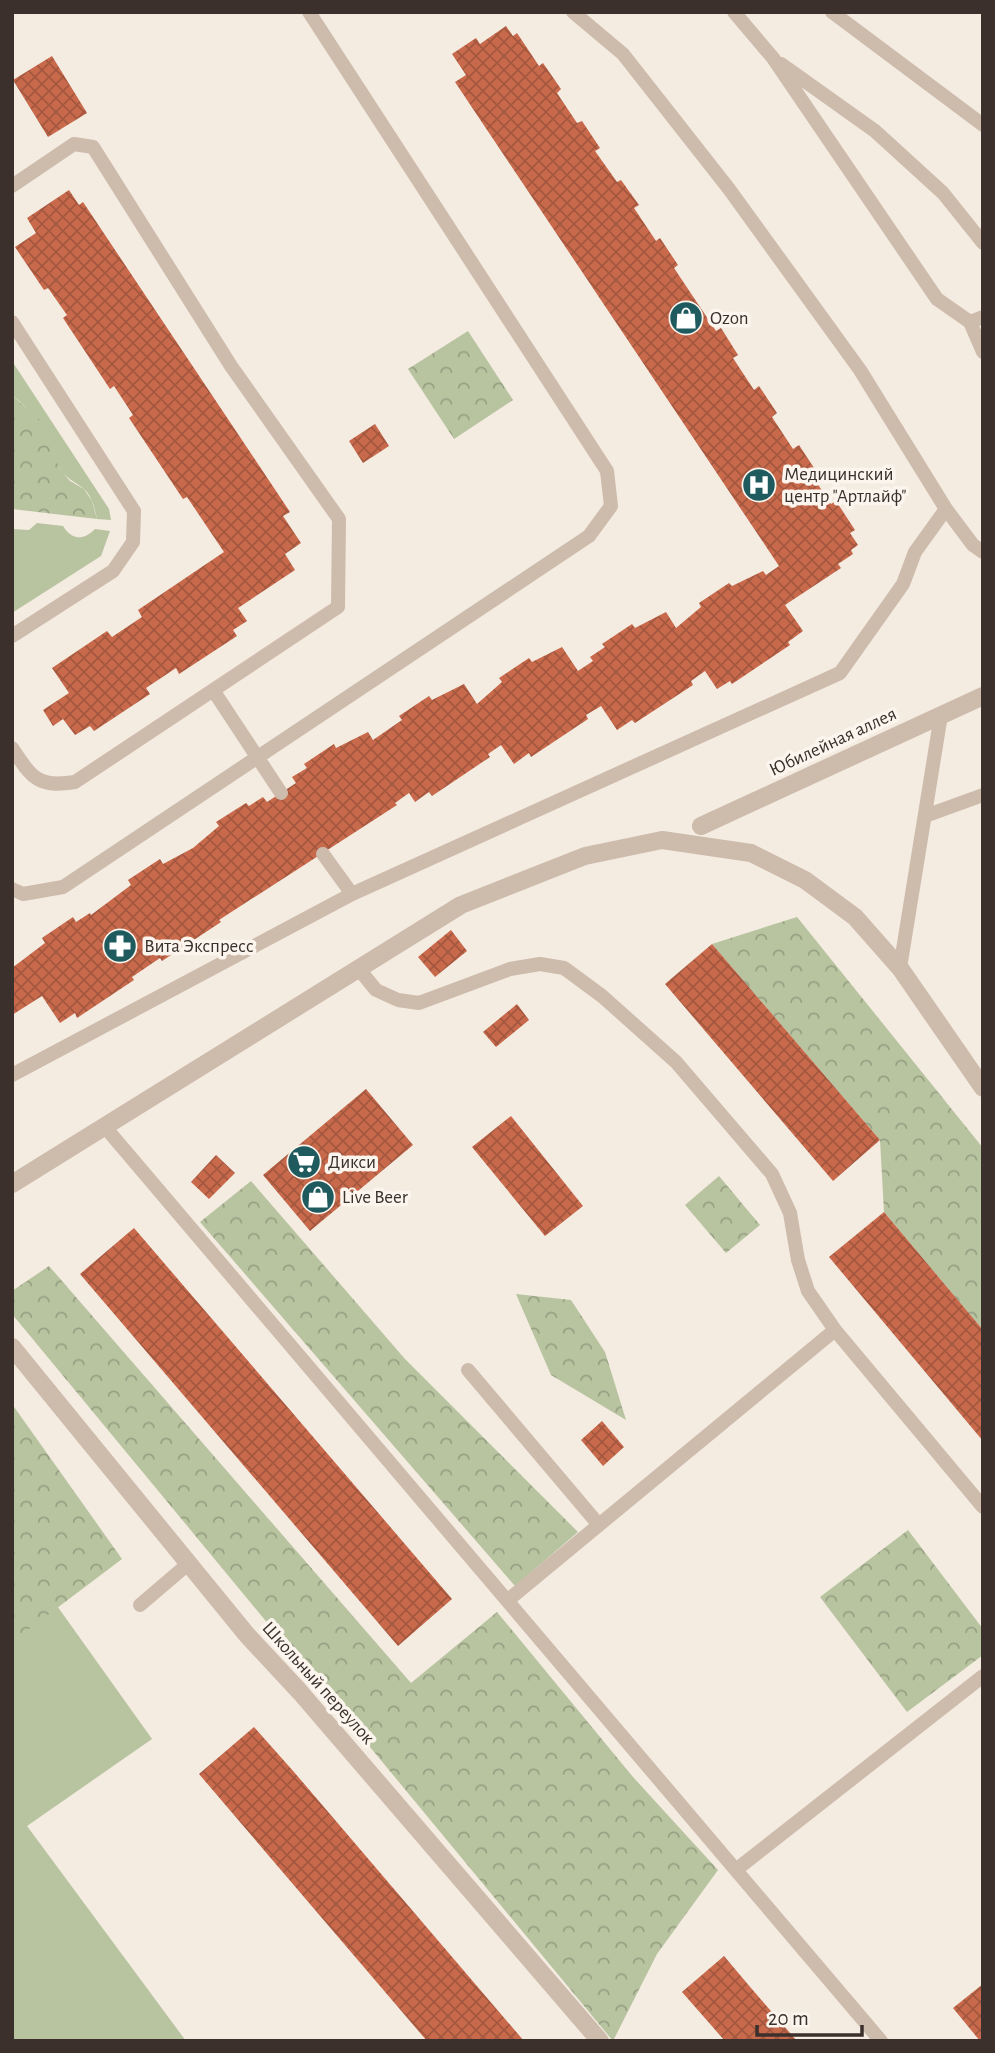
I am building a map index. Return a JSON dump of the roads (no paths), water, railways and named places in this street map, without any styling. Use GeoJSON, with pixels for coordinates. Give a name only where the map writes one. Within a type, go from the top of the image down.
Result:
{"type":"FeatureCollection","features":[{"type":"Feature","properties":{"kind":"street","name":"Юбилейная аллея"},"geometry":{"type":"LineString","coordinates":[[701,826],[983,696]]}},
{"type":"Feature","properties":{"kind":"street"},"geometry":{"type":"LineString","coordinates":[[12,1184],[461,905],[585,856],[662,840],[751,853],[805,880],[855,917],[900,968],[983,1088]]}},
{"type":"Feature","properties":{"kind":"street","name":"Школьный переулок"},"geometry":{"type":"LineString","coordinates":[[12,1347],[188,1564],[600,2041]]}},
{"type":"Feature","properties":{"kind":"lane"},"geometry":{"type":"LineString","coordinates":[[12,888],[23,894],[63,887],[589,536],[611,506],[607,471],[309,12]]}},
{"type":"Feature","properties":{"kind":"lane"},"geometry":{"type":"LineString","coordinates":[[573,12],[622,54],[729,188],[860,370],[946,509],[973,545],[983,552]]}},
{"type":"Feature","properties":{"kind":"lane"},"geometry":{"type":"LineString","coordinates":[[734,12],[773,58],[937,299],[976,320],[983,352]]}},
{"type":"Feature","properties":{"kind":"lane"},"geometry":{"type":"LineString","coordinates":[[832,12],[983,125]]}},
{"type":"Feature","properties":{"kind":"lane"},"geometry":{"type":"LineString","coordinates":[[773,58],[875,131],[943,194],[983,243]]}},
{"type":"Feature","properties":{"kind":"lane"},"geometry":{"type":"LineString","coordinates":[[12,186],[74,144],[93,147],[231,366],[339,519],[338,607],[75,782],[51,786],[29,773],[12,748]]}},
{"type":"Feature","properties":{"kind":"lane"},"geometry":{"type":"LineString","coordinates":[[12,322],[134,511],[133,542],[113,571],[12,636]]}},
{"type":"Feature","properties":{"kind":"lane"},"geometry":{"type":"LineString","coordinates":[[12,1075],[352,894],[840,673],[903,584],[915,552],[946,509]]}},
{"type":"Feature","properties":{"kind":"lane"},"geometry":{"type":"LineString","coordinates":[[213,690],[281,793]]}},
{"type":"Feature","properties":{"kind":"lane"},"geometry":{"type":"LineString","coordinates":[[900,968],[941,715]]}},
{"type":"Feature","properties":{"kind":"lane"},"geometry":{"type":"LineString","coordinates":[[925,816],[983,795]]}},
{"type":"Feature","properties":{"kind":"lane"},"geometry":{"type":"LineString","coordinates":[[323,854],[352,894]]}},
{"type":"Feature","properties":{"kind":"lane"},"geometry":{"type":"LineString","coordinates":[[358,968],[376,990],[398,1000],[419,1003],[510,969],[540,964],[565,968],[602,996],[676,1062],[772,1174],[790,1213],[797,1260],[808,1291],[835,1330],[983,1507]]}},
{"type":"Feature","properties":{"kind":"lane"},"geometry":{"type":"LineString","coordinates":[[105,1127],[881,2041]]}},
{"type":"Feature","properties":{"kind":"lane"},"geometry":{"type":"LineString","coordinates":[[508,1600],[835,1330]]}},
{"type":"Feature","properties":{"kind":"lane"},"geometry":{"type":"LineString","coordinates":[[468,1370],[599,1525]]}},
{"type":"Feature","properties":{"kind":"lane"},"geometry":{"type":"LineString","coordinates":[[140,1605],[188,1564]]}},
{"type":"Feature","properties":{"kind":"lane"},"geometry":{"type":"LineString","coordinates":[[737,1869],[983,1676]]}},
{"type":"Feature","properties":{"kind":"place","name":"Ozon"},"geometry":{"type":"Point","coordinates":[686,318]}},
{"type":"Feature","properties":{"kind":"place","name":"Медицинский центр \"Артлайф\""},"geometry":{"type":"Point","coordinates":[759,485]}},
{"type":"Feature","properties":{"kind":"place","name":"Вита Экспресс"},"geometry":{"type":"Point","coordinates":[120,946]}},
{"type":"Feature","properties":{"kind":"place","name":"Дикси"},"geometry":{"type":"Point","coordinates":[304,1162]}},
{"type":"Feature","properties":{"kind":"place","name":"Live Beer"},"geometry":{"type":"Point","coordinates":[318,1197]}}]}
